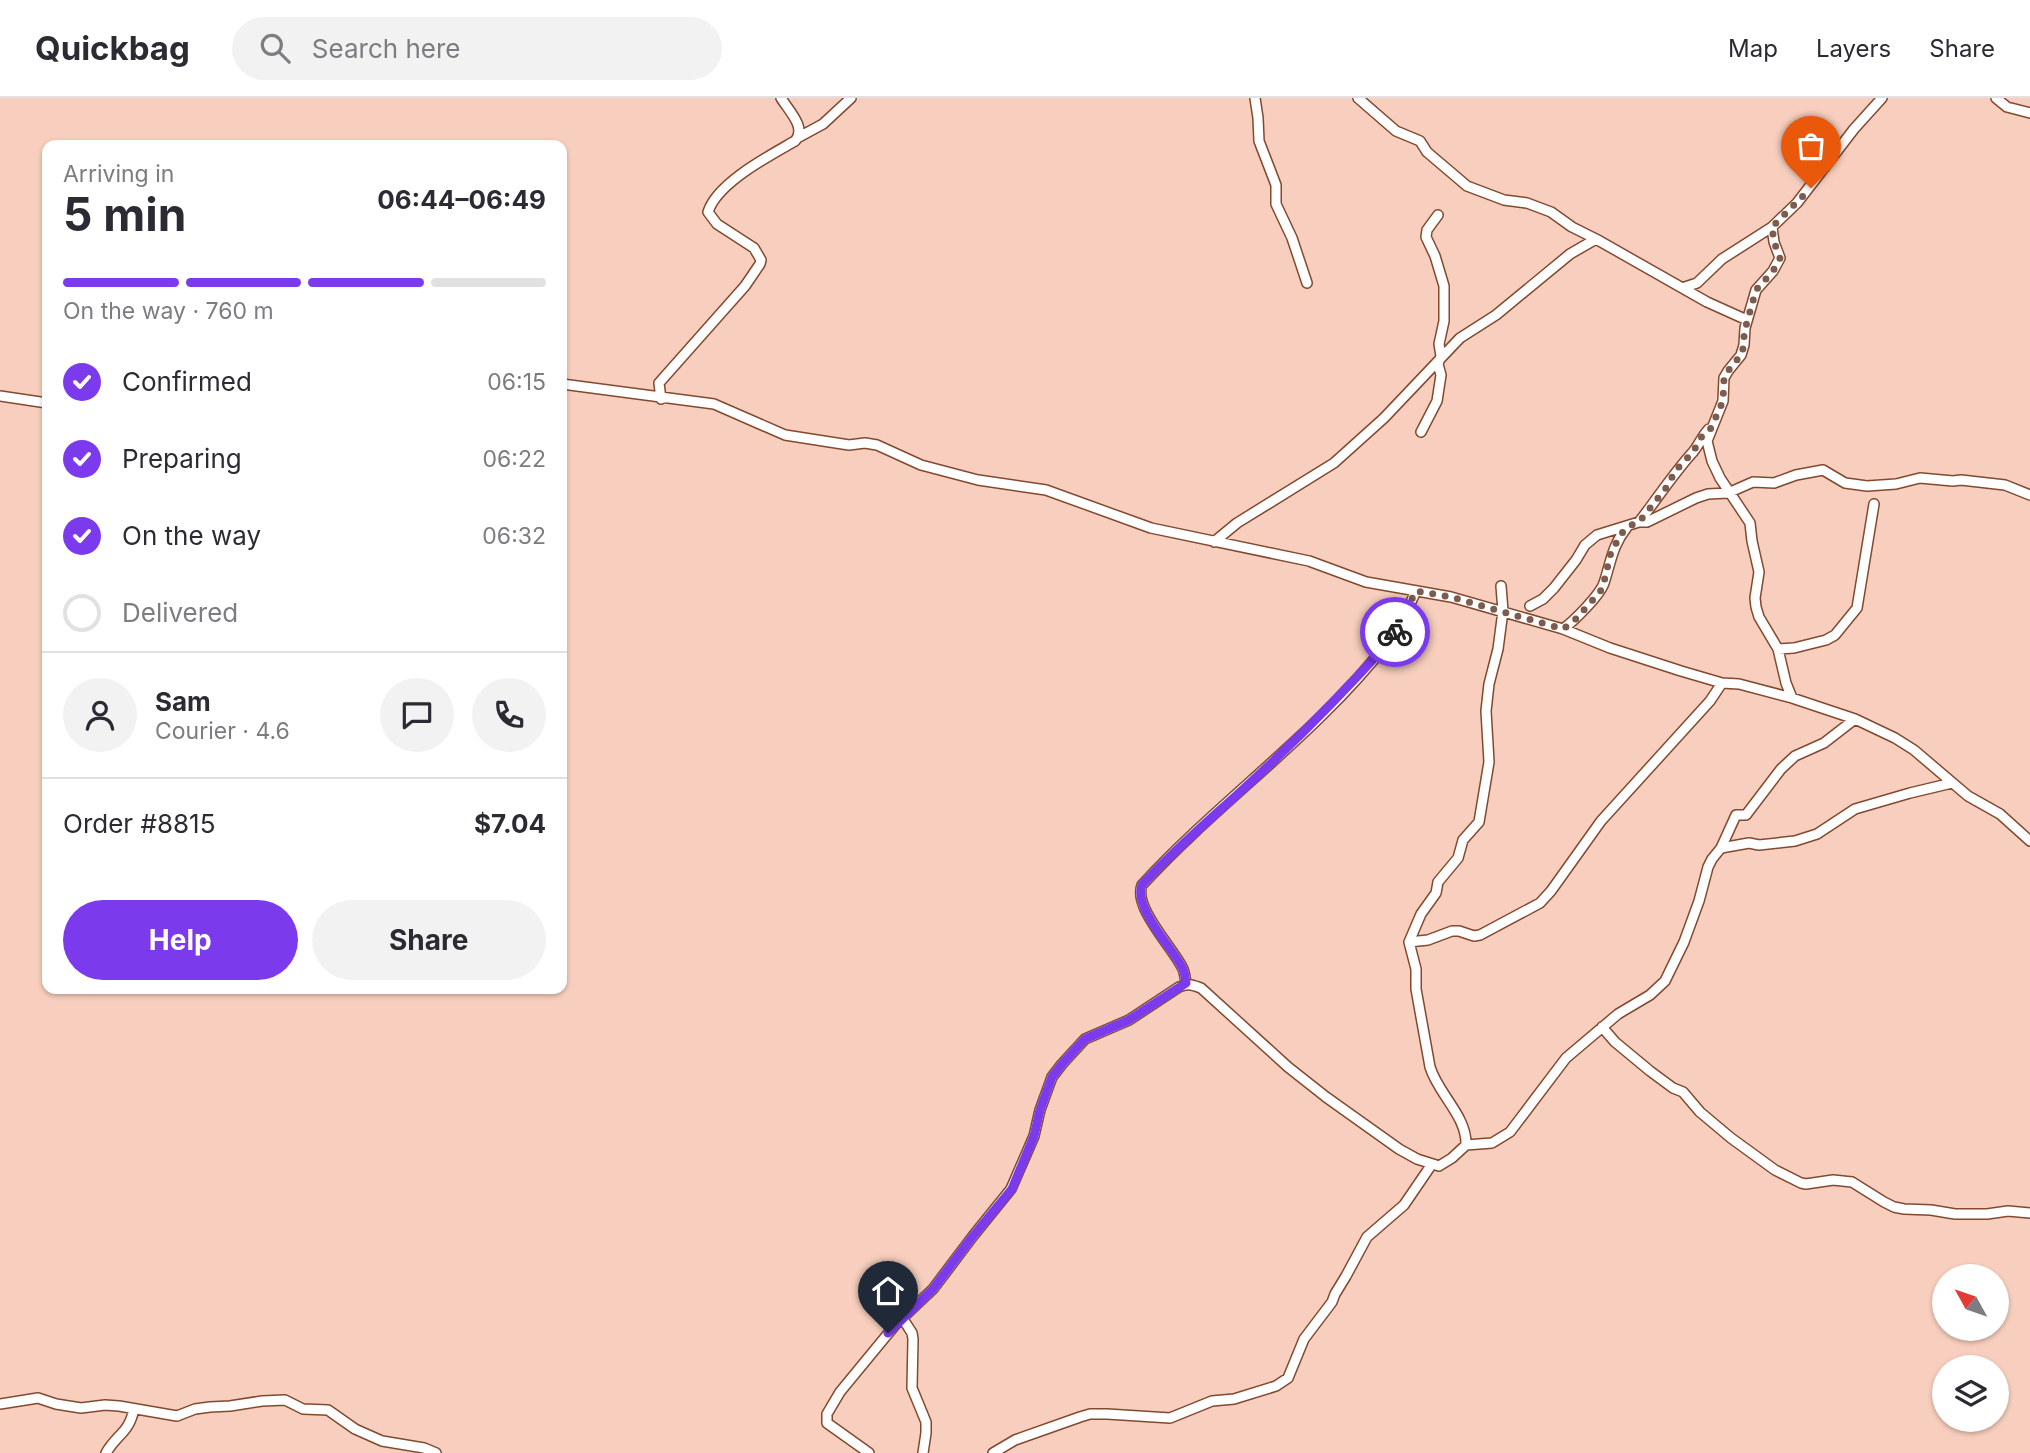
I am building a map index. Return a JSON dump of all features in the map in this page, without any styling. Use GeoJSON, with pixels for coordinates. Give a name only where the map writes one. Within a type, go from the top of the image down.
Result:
{"type":"FeatureCollection","features":[{"type":"Feature","properties":{"kind":"street"},"geometry":{"type":"LineString","coordinates":[[781,98],[799,127],[799,137]]}},
{"type":"Feature","properties":{"kind":"street"},"geometry":{"type":"LineString","coordinates":[[661,399],[659,383],[745,286],[760,264],[761,260],[754,248],[712,219],[708,212],[710,206],[751,167],[823,124],[851,98]]}},
{"type":"Feature","properties":{"kind":"street"},"geometry":{"type":"LineString","coordinates":[[1255,98],[1259,141],[1276,185],[1276,204],[1293,238],[1307,283]]}},
{"type":"Feature","properties":{"kind":"street"},"geometry":{"type":"LineString","coordinates":[[1358,98],[1396,131],[1420,141],[1427,152],[1467,186],[1504,200],[1527,203],[1551,212],[1572,227],[1682,288],[1747,320]]}},
{"type":"Feature","properties":{"kind":"street"},"geometry":{"type":"LineString","coordinates":[[1682,288],[1698,282],[1722,259],[1772,227],[1811,188],[1859,123],[1882,98]]}},
{"type":"Feature","properties":{"kind":"street"},"geometry":{"type":"LineString","coordinates":[[1996,98],[2007,107],[2030,113]]}},
{"type":"Feature","properties":{"kind":"street"},"geometry":{"type":"LineString","coordinates":[[1422,432],[1437,401],[1441,375],[1438,364],[1444,321],[1444,286],[1426,237],[1427,230],[1438,215]]}},
{"type":"Feature","properties":{"kind":"street"},"geometry":{"type":"LineString","coordinates":[[1772,227],[1780,258],[1773,271],[1756,290],[1741,355],[1724,378],[1723,401],[1707,441],[1712,461],[1728,493],[1750,523],[1759,572],[1756,607],[1778,649],[1792,698]]}},
{"type":"Feature","properties":{"kind":"street"},"geometry":{"type":"LineString","coordinates":[[1214,542],[1237,523],[1334,463],[1384,418],[1460,338],[1506,307],[1570,254],[1596,239]]}},
{"type":"Feature","properties":{"kind":"street"},"geometry":{"type":"LineString","coordinates":[[567,385],[714,404],[785,435],[849,445],[877,445],[921,465],[978,480],[1046,491],[1151,528],[1298,558],[1357,580],[1451,597],[1563,629],[1610,648],[1722,683],[1739,684],[1792,698],[1878,728],[1914,750],[1968,796],[2000,814],[2030,841]]}},
{"type":"Feature","properties":{"kind":"street"},"geometry":{"type":"LineString","coordinates":[[0,396],[42,402]]}},
{"type":"Feature","properties":{"kind":"street"},"geometry":{"type":"LineString","coordinates":[[1639,522],[1666,488],[1676,470],[1693,452],[1702,436],[1711,428]]}},
{"type":"Feature","properties":{"kind":"street"},"geometry":{"type":"LineString","coordinates":[[1530,606],[1543,599],[1554,588],[1585,545],[1597,535],[1647,522],[1696,498],[1728,493],[1753,482],[1774,483],[1823,470],[1833,478],[1867,486],[1896,484],[1920,478],[1961,480],[2005,485],[2030,495]]}},
{"type":"Feature","properties":{"kind":"street"},"geometry":{"type":"LineString","coordinates":[[1778,649],[1826,640],[1835,635],[1857,608],[1874,504]]}},
{"type":"Feature","properties":{"kind":"street"},"geometry":{"type":"LineString","coordinates":[[1563,629],[1574,621],[1600,592],[1611,552],[1627,527]]}},
{"type":"Feature","properties":{"kind":"street"},"geometry":{"type":"LineString","coordinates":[[1466,1145],[1464,1129],[1434,1080],[1430,1067],[1416,989],[1416,969],[1409,942],[1422,914],[1436,893],[1438,882],[1458,858],[1463,839],[1479,822],[1489,762],[1486,711],[1503,611],[1501,586]]}},
{"type":"Feature","properties":{"kind":"street"},"geometry":{"type":"LineString","coordinates":[[1186,983],[1184,969],[1140,900],[1142,885],[1339,697],[1390,641],[1416,591]]}},
{"type":"Feature","properties":{"kind":"street"},"geometry":{"type":"LineString","coordinates":[[1409,942],[1428,940],[1459,931],[1474,936],[1480,935],[1539,903],[1564,874],[1601,821],[1710,701],[1722,683]]}},
{"type":"Feature","properties":{"kind":"street"},"geometry":{"type":"LineString","coordinates":[[1186,983],[1201,988],[1288,1067],[1399,1149],[1432,1164],[1444,1164],[1466,1145],[1492,1143],[1510,1132],[1566,1058],[1618,1014],[1650,995],[1665,981],[1684,942],[1708,867],[1721,848],[1735,815],[1746,815],[1781,769],[1795,756],[1824,743],[1855,719]]}},
{"type":"Feature","properties":{"kind":"street"},"geometry":{"type":"LineString","coordinates":[[1721,848],[1749,843],[1759,845],[1795,841],[1817,834],[1855,809],[1952,783]]}},
{"type":"Feature","properties":{"kind":"street"},"geometry":{"type":"LineString","coordinates":[[869,1453],[830,1426],[827,1414],[840,1392],[880,1342],[933,1289],[1012,1189],[1034,1136],[1052,1077],[1085,1039],[1129,1020],[1186,983]]}},
{"type":"Feature","properties":{"kind":"street"},"geometry":{"type":"LineString","coordinates":[[1602,1027],[1615,1042],[1650,1071],[1683,1092],[1700,1112],[1731,1138],[1776,1170],[1801,1183],[1833,1180],[1852,1182],[1884,1202],[1904,1209],[1916,1208],[1964,1215],[2008,1210],[2030,1213]]}},
{"type":"Feature","properties":{"kind":"street"},"geometry":{"type":"LineString","coordinates":[[993,1453],[1015,1440],[1090,1414],[1170,1418],[1212,1401],[1234,1399],[1276,1385],[1288,1378],[1304,1339],[1332,1302],[1367,1237],[1404,1205],[1432,1164]]}},
{"type":"Feature","properties":{"kind":"street"},"geometry":{"type":"LineString","coordinates":[[903,1319],[912,1332],[913,1339],[912,1388],[926,1422],[923,1453]]}},
{"type":"Feature","properties":{"kind":"street"},"geometry":{"type":"LineString","coordinates":[[0,1404],[38,1398],[81,1408],[105,1405],[177,1416],[210,1406],[285,1400],[303,1409],[328,1410],[355,1429],[382,1441],[424,1448],[436,1453]]}},
{"type":"Feature","properties":{"kind":"street"},"geometry":{"type":"LineString","coordinates":[[106,1453],[131,1423],[134,1409]]}},
{"type":"Feature","properties":{"kind":"way so far"},"geometry":{"type":"LineString","coordinates":[[1395,632],[1416,591],[1451,597],[1563,629],[1574,621],[1600,592],[1611,552],[1622,533],[1627,527],[1639,522],[1666,488],[1682,462],[1711,428],[1723,401],[1724,378],[1741,355],[1756,290],[1773,271],[1780,258],[1772,227],[1811,188]]}},
{"type":"Feature","properties":{"kind":"route"},"geometry":{"type":"LineString","coordinates":[[888,1333],[933,1289],[1012,1189],[1034,1136],[1052,1077],[1078,1045],[1093,1035],[1129,1020],[1186,983],[1184,969],[1140,900],[1142,885],[1332,705],[1395,632]]}}]}
